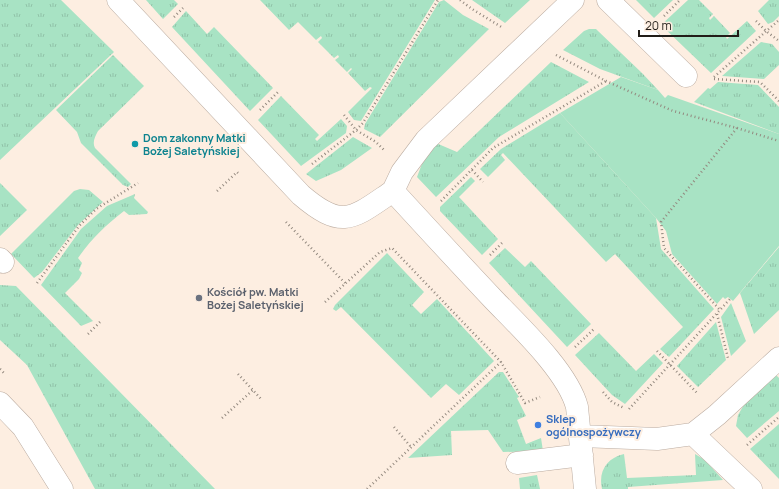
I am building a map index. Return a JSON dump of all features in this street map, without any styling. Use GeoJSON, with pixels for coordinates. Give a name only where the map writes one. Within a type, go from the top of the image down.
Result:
{"type":"FeatureCollection","features":[{"type":"Feature","properties":{"kind":"street"},"geometry":{"type":"LineString","coordinates":[[118,0],[301,195],[326,214],[343,218],[358,214],[392,191],[402,172],[426,140],[573,0]]}},
{"type":"Feature","properties":{"kind":"street"},"geometry":{"type":"LineString","coordinates":[[608,0],[686,76]]}},
{"type":"Feature","properties":{"kind":"street"},"geometry":{"type":"LineString","coordinates":[[392,191],[543,352],[565,381],[575,398],[585,489]]}},
{"type":"Feature","properties":{"kind":"street"},"geometry":{"type":"LineString","coordinates":[[517,463],[581,446],[693,434],[717,415],[779,358]]}},
{"type":"Feature","properties":{"kind":"street"},"geometry":{"type":"LineString","coordinates":[[0,403],[23,426],[62,489]]}},
{"type":"Feature","properties":{"kind":"street"},"geometry":{"type":"LineString","coordinates":[[693,434],[751,489]]}},
{"type":"Feature","properties":{"kind":"path"},"geometry":{"type":"LineString","coordinates":[[306,168],[363,123],[438,0]]}},
{"type":"Feature","properties":{"kind":"path"},"geometry":{"type":"LineString","coordinates":[[460,0],[498,25],[529,42],[606,81],[673,111],[779,141]]}},
{"type":"Feature","properties":{"kind":"path"},"geometry":{"type":"LineString","coordinates":[[658,21],[680,0]]}},
{"type":"Feature","properties":{"kind":"path"},"geometry":{"type":"LineString","coordinates":[[713,78],[779,20]]}},
{"type":"Feature","properties":{"kind":"path"},"geometry":{"type":"LineString","coordinates":[[756,21],[779,41]]}},
{"type":"Feature","properties":{"kind":"path"},"geometry":{"type":"LineString","coordinates":[[686,76],[698,87],[708,79],[713,78],[760,82],[779,101]]}},
{"type":"Feature","properties":{"kind":"path"},"geometry":{"type":"LineString","coordinates":[[436,206],[493,148],[606,81]]}},
{"type":"Feature","properties":{"kind":"path"},"geometry":{"type":"LineString","coordinates":[[255,114],[278,92]]}},
{"type":"Feature","properties":{"kind":"path"},"geometry":{"type":"LineString","coordinates":[[344,115],[356,130],[376,142]]}},
{"type":"Feature","properties":{"kind":"path"},"geometry":{"type":"LineString","coordinates":[[720,310],[664,248],[661,222],[737,128]]}},
{"type":"Feature","properties":{"kind":"path"},"geometry":{"type":"LineString","coordinates":[[472,170],[483,182]]}},
{"type":"Feature","properties":{"kind":"path"},"geometry":{"type":"LineString","coordinates":[[217,191],[237,172],[242,177]]}},
{"type":"Feature","properties":{"kind":"path"},"geometry":{"type":"LineString","coordinates":[[37,283],[79,226],[96,209],[114,200],[138,183]]}},
{"type":"Feature","properties":{"kind":"path"},"geometry":{"type":"LineString","coordinates":[[286,222],[345,283]]}},
{"type":"Feature","properties":{"kind":"path"},"geometry":{"type":"LineString","coordinates":[[325,302],[380,252],[392,248],[501,362],[525,403]]}},
{"type":"Feature","properties":{"kind":"path"},"geometry":{"type":"LineString","coordinates":[[602,391],[612,402],[627,410],[730,299]]}},
{"type":"Feature","properties":{"kind":"path"},"geometry":{"type":"LineString","coordinates":[[717,314],[728,358]]}},
{"type":"Feature","properties":{"kind":"path"},"geometry":{"type":"LineString","coordinates":[[88,334],[100,322]]}},
{"type":"Feature","properties":{"kind":"path"},"geometry":{"type":"LineString","coordinates":[[573,349],[595,328]]}},
{"type":"Feature","properties":{"kind":"path"},"geometry":{"type":"LineString","coordinates":[[367,489],[501,362]]}},
{"type":"Feature","properties":{"kind":"path"},"geometry":{"type":"LineString","coordinates":[[238,374],[262,400]]}},
{"type":"Feature","properties":{"kind":"path"},"geometry":{"type":"LineString","coordinates":[[222,418],[253,390]]}},
{"type":"Feature","properties":{"kind":"path"},"geometry":{"type":"LineString","coordinates":[[742,449],[779,417]]}},
{"type":"Feature","properties":{"kind":"path"},"geometry":{"type":"LineString","coordinates":[[394,428],[411,447]]}},
{"type":"Feature","properties":{"kind":"green space"},"geometry":{"type":"Polygon","coordinates":[[[0,0],[61,0],[114,52],[0,160],[0,0]]]}},
{"type":"Feature","properties":{"kind":"green space"},"geometry":{"type":"Polygon","coordinates":[[[146,0],[174,0],[178,4],[163,19],[146,0]]]}},
{"type":"Feature","properties":{"kind":"green space"},"geometry":{"type":"Polygon","coordinates":[[[260,0],[435,0],[361,121],[354,120],[348,112],[372,88],[370,87],[365,91],[348,73],[352,69],[351,68],[347,72],[335,60],[339,57],[338,55],[334,58],[318,42],[322,38],[321,36],[316,40],[298,22],[289,30],[260,0]]]}},
{"type":"Feature","properties":{"kind":"green space"},"geometry":{"type":"Polygon","coordinates":[[[444,0],[463,15],[489,29],[380,137],[364,129],[365,124],[439,2],[444,0]]]}},
{"type":"Feature","properties":{"kind":"green space"},"geometry":{"type":"Polygon","coordinates":[[[472,0],[530,0],[505,23],[472,0]]]}},
{"type":"Feature","properties":{"kind":"green space"},"geometry":{"type":"Polygon","coordinates":[[[636,0],[673,0],[654,18],[636,0]]]}},
{"type":"Feature","properties":{"kind":"green space"},"geometry":{"type":"Polygon","coordinates":[[[688,0],[699,0],[713,14],[709,18],[710,20],[714,16],[730,33],[726,37],[727,39],[747,21],[756,31],[711,73],[661,25],[688,0]]]}},
{"type":"Feature","properties":{"kind":"green space"},"geometry":{"type":"Polygon","coordinates":[[[769,0],[779,0],[779,16],[773,22],[768,24],[758,11],[769,0]]]}},
{"type":"Feature","properties":{"kind":"green space"},"geometry":{"type":"Polygon","coordinates":[[[186,11],[207,34],[214,27],[273,88],[250,111],[172,27],[186,11]]]}},
{"type":"Feature","properties":{"kind":"green space"},"geometry":{"type":"Polygon","coordinates":[[[596,29],[658,90],[600,69],[563,50],[584,31],[596,29]]]}},
{"type":"Feature","properties":{"kind":"green space"},"geometry":{"type":"Polygon","coordinates":[[[761,42],[772,44],[779,52],[779,65],[764,79],[722,76],[761,42]]]}},
{"type":"Feature","properties":{"kind":"green space"},"geometry":{"type":"Polygon","coordinates":[[[113,55],[144,86],[98,131],[94,144],[95,148],[131,184],[128,187],[123,185],[81,143],[77,132],[56,110],[113,55]]]}},
{"type":"Feature","properties":{"kind":"green space"},"geometry":{"type":"Polygon","coordinates":[[[551,62],[589,82],[499,137],[436,197],[417,177],[423,161],[436,143],[457,152],[551,62]]]}},
{"type":"Feature","properties":{"kind":"green space"},"geometry":{"type":"Polygon","coordinates":[[[621,77],[658,90],[665,98],[668,95],[779,134],[779,246],[733,301],[728,297],[725,299],[723,297],[717,304],[672,254],[666,231],[656,218],[560,113],[621,77]]]}},
{"type":"Feature","properties":{"kind":"green space"},"geometry":{"type":"Polygon","coordinates":[[[718,82],[758,85],[779,107],[779,134],[694,102],[708,88],[710,89],[718,82]]]}},
{"type":"Feature","properties":{"kind":"green space"},"geometry":{"type":"Polygon","coordinates":[[[281,96],[319,135],[315,139],[317,141],[341,119],[347,126],[346,133],[301,166],[258,120],[281,96]]]}},
{"type":"Feature","properties":{"kind":"green space"},"geometry":{"type":"Polygon","coordinates":[[[560,113],[656,218],[661,249],[714,309],[669,357],[660,349],[683,327],[615,254],[606,262],[503,153],[501,155],[505,160],[488,177],[480,169],[501,149],[560,113]]]}},
{"type":"Feature","properties":{"kind":"green space"},"geometry":{"type":"Polygon","coordinates":[[[353,137],[372,148],[341,170],[316,181],[306,174],[353,137]]]}},
{"type":"Feature","properties":{"kind":"green space"},"geometry":{"type":"Polygon","coordinates":[[[471,177],[475,181],[459,197],[498,239],[482,255],[440,211],[440,207],[471,177]]]}},
{"type":"Feature","properties":{"kind":"green space"},"geometry":{"type":"Polygon","coordinates":[[[0,183],[27,210],[0,236],[0,183]]]}},
{"type":"Feature","properties":{"kind":"green space"},"geometry":{"type":"Polygon","coordinates":[[[80,189],[89,190],[103,202],[78,225],[42,272],[34,278],[11,254],[74,191],[80,189]]]}},
{"type":"Feature","properties":{"kind":"green space"},"geometry":{"type":"Polygon","coordinates":[[[135,194],[134,198],[148,212],[147,214],[129,215],[124,211],[99,233],[78,258],[82,263],[79,270],[82,273],[79,279],[65,293],[93,321],[81,326],[41,285],[81,229],[107,206],[135,194]]]}},
{"type":"Feature","properties":{"kind":"green space"},"geometry":{"type":"Polygon","coordinates":[[[779,247],[779,310],[754,334],[740,293],[779,247]]]}},
{"type":"Feature","properties":{"kind":"green space"},"geometry":{"type":"Polygon","coordinates":[[[505,248],[525,267],[531,261],[591,324],[567,347],[489,263],[505,248]]]}},
{"type":"Feature","properties":{"kind":"green space"},"geometry":{"type":"Polygon","coordinates":[[[387,253],[424,292],[412,305],[421,314],[437,299],[494,361],[459,395],[446,384],[431,398],[341,307],[336,311],[333,309],[335,305],[387,253]]]}},
{"type":"Feature","properties":{"kind":"green space"},"geometry":{"type":"Polygon","coordinates":[[[0,285],[16,286],[215,489],[95,489],[27,365],[0,340],[0,285]]]}},
{"type":"Feature","properties":{"kind":"green space"},"geometry":{"type":"Polygon","coordinates":[[[731,303],[746,341],[731,356],[721,317],[731,303]]]}},
{"type":"Feature","properties":{"kind":"green space"},"geometry":{"type":"Polygon","coordinates":[[[716,322],[726,360],[698,387],[677,366],[716,322]]]}},
{"type":"Feature","properties":{"kind":"green space"},"geometry":{"type":"Polygon","coordinates":[[[599,333],[636,371],[654,354],[663,363],[625,404],[612,395],[575,355],[599,333]]]}},
{"type":"Feature","properties":{"kind":"green space"},"geometry":{"type":"Polygon","coordinates":[[[499,372],[503,372],[519,397],[517,398],[526,416],[517,420],[526,444],[541,438],[543,451],[503,452],[488,430],[451,431],[452,455],[408,458],[499,372]]]}},
{"type":"Feature","properties":{"kind":"green space"},"geometry":{"type":"Polygon","coordinates":[[[775,374],[779,378],[779,411],[747,438],[736,426],[738,415],[745,403],[775,374]]]}},
{"type":"Feature","properties":{"kind":"green space"},"geometry":{"type":"Polygon","coordinates":[[[779,424],[779,479],[750,449],[779,424]]]}},
{"type":"Feature","properties":{"kind":"green space"},"geometry":{"type":"Polygon","coordinates":[[[624,454],[627,478],[696,475],[695,454],[705,460],[723,480],[628,487],[628,489],[602,489],[601,476],[605,466],[613,459],[624,454]]]}},
{"type":"Feature","properties":{"kind":"green space"},"geometry":{"type":"Polygon","coordinates":[[[537,475],[540,489],[520,489],[519,478],[537,475]]]}},
{"type":"Feature","properties":{"kind":"place","name":"Dom zakonny Matki Bożej Saletyńskiej"},"geometry":{"type":"Point","coordinates":[135,144]}},
{"type":"Feature","properties":{"kind":"place","name":"Kościół pw. Matki Bożej Saletyńskiej"},"geometry":{"type":"Point","coordinates":[199,298]}},
{"type":"Feature","properties":{"kind":"place","name":"Sklep ogólnospożywczy"},"geometry":{"type":"Point","coordinates":[538,425]}}]}
